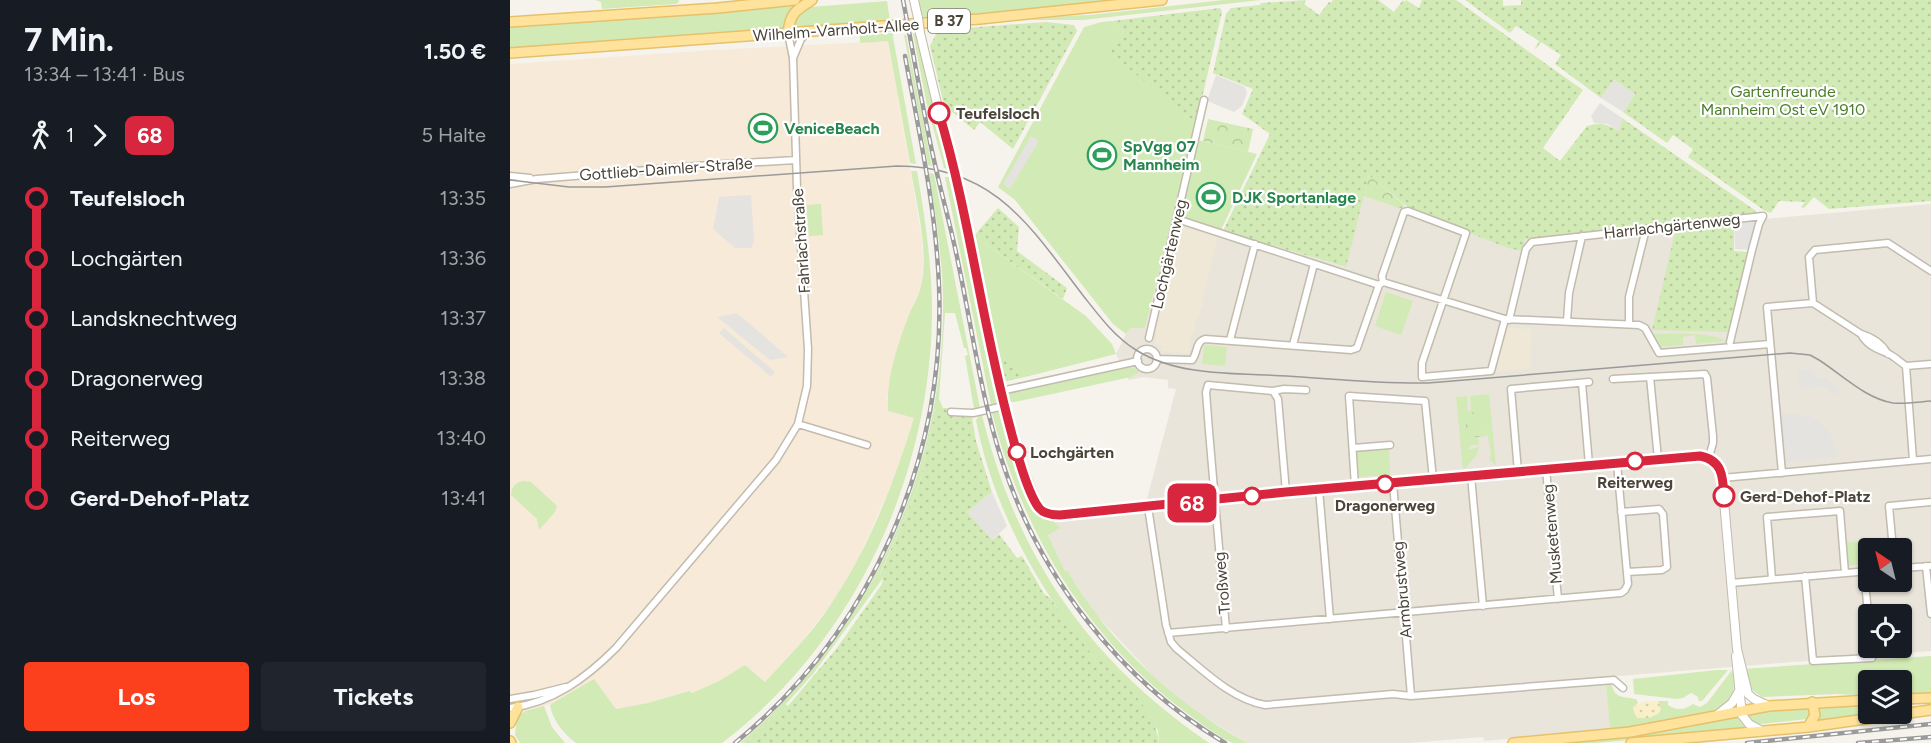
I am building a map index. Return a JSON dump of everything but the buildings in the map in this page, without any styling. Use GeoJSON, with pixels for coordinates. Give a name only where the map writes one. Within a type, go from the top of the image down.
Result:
{"type":"FeatureCollection","features":[{"type":"Feature","properties":{"kind":"main road","name":"Wilhelm-Varnholt-Allee"},"geometry":{"type":"LineString","coordinates":[[510,22],[718,8],[795,0]]}},
{"type":"Feature","properties":{"kind":"main road"},"geometry":{"type":"LineString","coordinates":[[788,33],[789,22],[793,14],[812,0]]}},
{"type":"Feature","properties":{"kind":"main road","name":"Wilhelm-Varnholt-Allee"},"geometry":{"type":"LineString","coordinates":[[510,53],[991,18],[1162,0]]}},
{"type":"Feature","properties":{"kind":"main road"},"geometry":{"type":"LineString","coordinates":[[1912,699],[1931,698]]}},
{"type":"Feature","properties":{"kind":"main road"},"geometry":{"type":"LineString","coordinates":[[1513,743],[1630,732],[1769,706],[1858,700]]}},
{"type":"Feature","properties":{"kind":"main road"},"geometry":{"type":"LineString","coordinates":[[1808,727],[1815,715],[1812,702]]}},
{"type":"Feature","properties":{"kind":"main road"},"geometry":{"type":"LineString","coordinates":[[510,723],[514,708]]}},
{"type":"Feature","properties":{"kind":"main road"},"geometry":{"type":"LineString","coordinates":[[1631,743],[1808,727],[1931,710]]}},
{"type":"Feature","properties":{"kind":"street"},"geometry":{"type":"LineString","coordinates":[[914,0],[956,181],[1004,406],[1026,479],[1035,502],[1043,511],[1060,515],[1319,489],[1658,459],[1709,457],[1717,465],[1722,478],[1737,649],[1748,693],[1754,699],[1769,706]]}},
{"type":"Feature","properties":{"kind":"street"},"geometry":{"type":"LineString","coordinates":[[793,58],[801,39],[808,32]]}},
{"type":"Feature","properties":{"kind":"street","name":"Fahrlachstraße"},"geometry":{"type":"LineString","coordinates":[[514,708],[546,699],[570,686],[600,664],[625,638],[776,460],[798,424],[807,386],[808,349],[796,160],[793,58],[788,33]]}},
{"type":"Feature","properties":{"kind":"street","name":"Lochgärtenweg"},"geometry":{"type":"LineString","coordinates":[[1149,338],[1204,100]]}},
{"type":"Feature","properties":{"kind":"street","name":"Gottlieb-Daimler-Straße"},"geometry":{"type":"LineString","coordinates":[[510,184],[537,179],[796,160]]}},
{"type":"Feature","properties":{"kind":"street","name":"Gottlieb-Daimler-Straße"},"geometry":{"type":"LineString","coordinates":[[510,176],[537,179]]}},
{"type":"Feature","properties":{"kind":"street"},"geometry":{"type":"LineString","coordinates":[[1157,359],[1188,361],[1195,357],[1201,340],[1205,339],[1351,350],[1357,348],[1381,284],[1402,216],[1408,211],[1466,233],[1422,363],[1422,377],[1491,371],[1507,319]]}},
{"type":"Feature","properties":{"kind":"street","name":"Harrlachgärtenweg"},"geometry":{"type":"LineString","coordinates":[[1507,319],[1528,245],[1536,241],[1763,216],[1754,241],[1730,342]]}},
{"type":"Feature","properties":{"kind":"street"},"geometry":{"type":"LineString","coordinates":[[1177,219],[1314,264],[1507,319],[1639,325],[1645,328],[1659,353],[1770,344]]}},
{"type":"Feature","properties":{"kind":"street"},"geometry":{"type":"LineString","coordinates":[[1629,324],[1629,297],[1646,229]]}},
{"type":"Feature","properties":{"kind":"street"},"geometry":{"type":"LineString","coordinates":[[1567,321],[1569,293],[1582,236]]}},
{"type":"Feature","properties":{"kind":"street"},"geometry":{"type":"LineString","coordinates":[[1813,303],[1809,257],[1815,250],[1888,243],[1931,271]]}},
{"type":"Feature","properties":{"kind":"street"},"geometry":{"type":"LineString","coordinates":[[1230,340],[1255,244]]}},
{"type":"Feature","properties":{"kind":"street"},"geometry":{"type":"LineString","coordinates":[[1293,345],[1314,264]]}},
{"type":"Feature","properties":{"kind":"street"},"geometry":{"type":"LineString","coordinates":[[1782,473],[1767,307],[1813,303],[1861,334],[1868,336],[1906,366],[1931,364]]}},
{"type":"Feature","properties":{"kind":"street"},"geometry":{"type":"LineString","coordinates":[[1145,350],[1155,352],[1157,359],[1155,364],[1149,368],[1142,367],[1138,361],[1140,353],[1145,350]]}},
{"type":"Feature","properties":{"kind":"street"},"geometry":{"type":"LineString","coordinates":[[1001,391],[1138,361]]}},
{"type":"Feature","properties":{"kind":"street"},"geometry":{"type":"LineString","coordinates":[[1906,366],[1913,460]]}},
{"type":"Feature","properties":{"kind":"street"},"geometry":{"type":"LineString","coordinates":[[1613,380],[1705,374],[1713,436],[1709,457]]}},
{"type":"Feature","properties":{"kind":"street"},"geometry":{"type":"LineString","coordinates":[[1650,377],[1658,459]]}},
{"type":"Feature","properties":{"kind":"street"},"geometry":{"type":"LineString","coordinates":[[1518,472],[1510,389],[1586,382],[1589,465]]}},
{"type":"Feature","properties":{"kind":"street","name":"Troßweg"},"geometry":{"type":"LineString","coordinates":[[1227,629],[1206,392],[1208,385],[1273,391]]}},
{"type":"Feature","properties":{"kind":"street"},"geometry":{"type":"LineString","coordinates":[[1286,492],[1278,399],[1273,391],[1284,388],[1306,390]]}},
{"type":"Feature","properties":{"kind":"street"},"geometry":{"type":"LineString","coordinates":[[1355,486],[1348,396],[1427,400],[1433,479]]}},
{"type":"Feature","properties":{"kind":"street"},"geometry":{"type":"LineString","coordinates":[[951,412],[973,413],[1004,406]]}},
{"type":"Feature","properties":{"kind":"street"},"geometry":{"type":"LineString","coordinates":[[798,424],[867,445]]}},
{"type":"Feature","properties":{"kind":"street"},"geometry":{"type":"LineString","coordinates":[[1353,448],[1390,445]]}},
{"type":"Feature","properties":{"kind":"street"},"geometry":{"type":"LineString","coordinates":[[1722,478],[1931,459]]}},
{"type":"Feature","properties":{"kind":"street"},"geometry":{"type":"LineString","coordinates":[[1168,633],[1623,592],[1627,587],[1627,572],[1617,463]]}},
{"type":"Feature","properties":{"kind":"street","name":"Musketenweg"},"geometry":{"type":"LineString","coordinates":[[1546,469],[1558,599]]}},
{"type":"Feature","properties":{"kind":"street"},"geometry":{"type":"LineString","coordinates":[[1472,476],[1484,606]]}},
{"type":"Feature","properties":{"kind":"street","name":"Armbrustweg"},"geometry":{"type":"LineString","coordinates":[[1393,483],[1411,696]]}},
{"type":"Feature","properties":{"kind":"street"},"geometry":{"type":"LineString","coordinates":[[1319,489],[1330,619]]}},
{"type":"Feature","properties":{"kind":"street"},"geometry":{"type":"LineString","coordinates":[[1892,538],[1889,506],[1931,502]]}},
{"type":"Feature","properties":{"kind":"street"},"geometry":{"type":"LineString","coordinates":[[1148,507],[1168,633],[1177,649],[1249,701],[1265,705],[1392,694],[1411,696],[1614,680],[1623,688]]}},
{"type":"Feature","properties":{"kind":"street"},"geometry":{"type":"LineString","coordinates":[[1621,512],[1659,509],[1664,514],[1667,567],[1662,570],[1627,572]]}},
{"type":"Feature","properties":{"kind":"street"},"geometry":{"type":"LineString","coordinates":[[1772,579],[1767,517],[1840,511],[1845,573]]}},
{"type":"Feature","properties":{"kind":"street"},"geometry":{"type":"LineString","coordinates":[[1912,567],[1929,566],[1931,614]]}},
{"type":"Feature","properties":{"kind":"street"},"geometry":{"type":"LineString","coordinates":[[1731,583],[1858,572]]}},
{"type":"Feature","properties":{"kind":"street"},"geometry":{"type":"LineString","coordinates":[[1805,576],[1813,661],[1872,658]]}},
{"type":"Feature","properties":{"kind":"street"},"geometry":{"type":"LineString","coordinates":[[1737,649],[1742,715],[1749,724],[1762,731]]}},
{"type":"Feature","properties":{"kind":"street","name":"Fahrlachstraße"},"geometry":{"type":"LineString","coordinates":[[510,699],[570,686]]}},
{"type":"Feature","properties":{"kind":"street"},"geometry":{"type":"LineString","coordinates":[[1717,715],[1730,705],[1739,691]]}},
{"type":"Feature","properties":{"kind":"shaded area"},"geometry":{"type":"Polygon","coordinates":[[[888,41],[921,233],[923,260],[921,287],[911,310],[887,399],[888,411],[914,418],[897,472],[858,559],[832,603],[803,640],[765,682],[745,665],[719,681],[692,693],[688,691],[648,703],[616,709],[594,680],[551,704],[510,715],[510,64],[888,41]]]}},
{"type":"Feature","properties":{"kind":"shaded area"},"geometry":{"type":"Polygon","coordinates":[[[1216,75],[1245,87],[1247,93],[1242,106],[1234,112],[1207,101],[1216,75]]]}},
{"type":"Feature","properties":{"kind":"shaded area"},"geometry":{"type":"Polygon","coordinates":[[[1614,80],[1635,94],[1623,112],[1601,98],[1614,80]]]}},
{"type":"Feature","properties":{"kind":"shaded area"},"geometry":{"type":"Polygon","coordinates":[[[1600,103],[1622,118],[1619,131],[1608,124],[1594,123],[1591,116],[1600,103]]]}},
{"type":"Feature","properties":{"kind":"shaded area"},"geometry":{"type":"Polygon","coordinates":[[[1031,136],[1039,141],[1010,189],[1003,184],[1031,136]]]}},
{"type":"Feature","properties":{"kind":"shaded area"},"geometry":{"type":"Polygon","coordinates":[[[1369,175],[1411,211],[1523,250],[1525,239],[1678,224],[1728,332],[1749,252],[1764,219],[1931,204],[1931,651],[1912,653],[1912,604],[1858,604],[1858,657],[1606,677],[1610,730],[1484,741],[1483,737],[1409,743],[1247,743],[1195,711],[1152,675],[1091,609],[1068,571],[1065,571],[1048,535],[1059,528],[1054,519],[1058,511],[1142,503],[1147,499],[1176,389],[1168,388],[1168,380],[1144,377],[1129,380],[1116,354],[1129,328],[1145,328],[1173,217],[1345,267],[1369,175]]]}},
{"type":"Feature","properties":{"kind":"shaded area"},"geometry":{"type":"Polygon","coordinates":[[[751,195],[754,242],[751,248],[735,248],[713,229],[719,197],[751,195]]]}},
{"type":"Feature","properties":{"kind":"shaded area"},"geometry":{"type":"Polygon","coordinates":[[[1753,220],[1756,224],[1750,250],[1735,249],[1734,222],[1753,220]]]}},
{"type":"Feature","properties":{"kind":"shaded area"},"geometry":{"type":"Polygon","coordinates":[[[1179,226],[1218,235],[1202,301],[1203,305],[1194,327],[1196,332],[1191,334],[1189,340],[1191,342],[1189,353],[1161,351],[1162,345],[1155,343],[1157,334],[1153,333],[1179,226]]]}},
{"type":"Feature","properties":{"kind":"shaded area"},"geometry":{"type":"Polygon","coordinates":[[[737,313],[788,357],[770,360],[717,317],[737,313]]]}},
{"type":"Feature","properties":{"kind":"shaded area"},"geometry":{"type":"Polygon","coordinates":[[[724,328],[775,372],[771,377],[719,333],[724,328]]]}},
{"type":"Feature","properties":{"kind":"shaded area"},"geometry":{"type":"Polygon","coordinates":[[[1504,328],[1531,329],[1530,368],[1493,372],[1504,328]]]}},
{"type":"Feature","properties":{"kind":"shaded area"},"geometry":{"type":"Polygon","coordinates":[[[1812,369],[1814,377],[1825,378],[1840,389],[1836,395],[1821,386],[1799,388],[1798,370],[1812,369]]]}},
{"type":"Feature","properties":{"kind":"shaded area","name":"Gerd-Dehof-Platz"},"geometry":{"type":"Polygon","coordinates":[[[1798,414],[1818,420],[1828,430],[1833,439],[1837,457],[1785,462],[1780,415],[1798,414]]]}},
{"type":"Feature","properties":{"kind":"shaded area"},"geometry":{"type":"Polygon","coordinates":[[[992,492],[1007,526],[992,540],[967,512],[992,492]]]}},
{"type":"Feature","properties":{"kind":"green space"},"geometry":{"type":"Polygon","coordinates":[[[595,0],[679,0],[675,4],[602,9],[601,2],[595,0]]]}},
{"type":"Feature","properties":{"kind":"green space"},"geometry":{"type":"Polygon","coordinates":[[[918,0],[1120,0],[922,19],[918,0]]]}},
{"type":"Feature","properties":{"kind":"green space"},"geometry":{"type":"Polygon","coordinates":[[[1224,0],[1261,0],[1083,20],[1030,20],[1090,15],[1224,0]]]}},
{"type":"Feature","properties":{"kind":"green space"},"geometry":{"type":"Polygon","coordinates":[[[1306,0],[1304,4],[1319,15],[1333,0],[1378,0],[1394,12],[1403,0],[1419,8],[1422,0],[1456,0],[1583,90],[1543,148],[1560,161],[1587,126],[1604,124],[1619,131],[1622,118],[1756,211],[1756,215],[1734,218],[1734,251],[1749,252],[1728,332],[1652,330],[1677,224],[1525,239],[1523,251],[1508,248],[1411,210],[1369,175],[1346,267],[1223,231],[1270,134],[1242,114],[1253,89],[1213,73],[1226,14],[1231,8],[1306,0]]]}},
{"type":"Feature","properties":{"kind":"green space","name":"Gartenfreunde Mannheim Ost eV 1910"},"geometry":{"type":"Polygon","coordinates":[[[1465,0],[1503,0],[1503,6],[1521,5],[1521,0],[1931,0],[1931,201],[1829,209],[1814,197],[1804,208],[1801,207],[1805,202],[1779,201],[1771,213],[1765,211],[1688,157],[1693,149],[1673,135],[1667,143],[1623,112],[1635,94],[1614,80],[1601,98],[1555,64],[1561,55],[1541,42],[1536,49],[1539,41],[1516,26],[1510,33],[1465,0]]]}},
{"type":"Feature","properties":{"kind":"green space"},"geometry":{"type":"Polygon","coordinates":[[[887,1],[890,21],[799,27],[794,24],[795,17],[811,7],[887,1]]]}},
{"type":"Feature","properties":{"kind":"green space"},"geometry":{"type":"Polygon","coordinates":[[[796,5],[786,16],[784,28],[510,48],[510,27],[752,10],[796,5]]]}},
{"type":"Feature","properties":{"kind":"green space"},"geometry":{"type":"Polygon","coordinates":[[[1220,8],[1222,12],[1196,124],[1108,51],[1124,32],[1112,21],[1220,8]]]}},
{"type":"Feature","properties":{"kind":"green space","name":"SpVgg 07 Mannheim"},"geometry":{"type":"Polygon","coordinates":[[[1112,21],[1124,32],[1109,51],[1196,124],[1145,328],[1130,328],[1126,334],[1113,324],[1015,200],[998,187],[1084,27],[1112,21]]]}},
{"type":"Feature","properties":{"kind":"green space"},"geometry":{"type":"Polygon","coordinates":[[[1046,22],[1074,25],[1077,31],[1013,149],[980,122],[974,130],[944,105],[930,46],[938,30],[1046,22]]]}},
{"type":"Feature","properties":{"kind":"green space"},"geometry":{"type":"Polygon","coordinates":[[[893,33],[916,164],[910,163],[888,41],[860,43],[860,35],[893,33]]]}},
{"type":"Feature","properties":{"kind":"green space"},"geometry":{"type":"Polygon","coordinates":[[[916,33],[947,169],[944,168],[927,105],[913,34],[916,33]]]}},
{"type":"Feature","properties":{"kind":"green space"},"geometry":{"type":"Polygon","coordinates":[[[904,35],[906,35],[932,166],[928,165],[904,35]]]}},
{"type":"Feature","properties":{"kind":"green space"},"geometry":{"type":"Polygon","coordinates":[[[1208,119],[1253,129],[1248,152],[1203,141],[1208,119]]]}},
{"type":"Feature","properties":{"kind":"green space","name":"DJK Sportanlage"},"geometry":{"type":"Polygon","coordinates":[[[1198,140],[1257,154],[1221,230],[1184,218],[1181,213],[1198,140]]]}},
{"type":"Feature","properties":{"kind":"green space"},"geometry":{"type":"Polygon","coordinates":[[[911,171],[917,171],[932,294],[928,374],[917,434],[900,494],[876,552],[846,606],[810,657],[769,702],[722,743],[576,743],[557,722],[551,704],[594,679],[616,709],[648,703],[689,691],[692,693],[719,681],[745,665],[765,682],[818,623],[846,580],[880,513],[914,418],[888,411],[889,385],[894,360],[901,336],[919,293],[923,272],[923,243],[911,171]]]}},
{"type":"Feature","properties":{"kind":"green space"},"geometry":{"type":"Polygon","coordinates":[[[929,173],[934,174],[980,408],[974,409],[965,356],[968,355],[955,313],[945,313],[939,399],[943,408],[936,408],[919,485],[880,574],[883,578],[813,674],[746,743],[740,743],[785,700],[825,654],[859,603],[888,550],[911,494],[928,435],[939,375],[943,313],[941,260],[929,173]]]}},
{"type":"Feature","properties":{"kind":"green space"},"geometry":{"type":"Polygon","coordinates":[[[1369,175],[1403,204],[1402,209],[1364,196],[1369,175]]]}},
{"type":"Feature","properties":{"kind":"green space"},"geometry":{"type":"Polygon","coordinates":[[[945,177],[949,177],[967,254],[999,398],[997,404],[991,405],[945,177]]]}},
{"type":"Feature","properties":{"kind":"green space"},"geometry":{"type":"Polygon","coordinates":[[[821,204],[823,235],[809,236],[806,205],[821,204]]]}},
{"type":"Feature","properties":{"kind":"green space"},"geometry":{"type":"Polygon","coordinates":[[[998,208],[1019,227],[1017,251],[1067,288],[1063,299],[974,236],[998,208]]]}},
{"type":"Feature","properties":{"kind":"green space"},"geometry":{"type":"Polygon","coordinates":[[[974,236],[1086,316],[1112,344],[1116,354],[1029,376],[1006,360],[998,353],[994,343],[979,273],[974,236]]]}},
{"type":"Feature","properties":{"kind":"green space"},"geometry":{"type":"Polygon","coordinates":[[[1386,292],[1413,301],[1401,335],[1375,326],[1386,292]]]}},
{"type":"Feature","properties":{"kind":"green space"},"geometry":{"type":"Polygon","coordinates":[[[1652,334],[1700,334],[1726,341],[1696,344],[1695,335],[1683,337],[1683,345],[1659,347],[1652,334]]]}},
{"type":"Feature","properties":{"kind":"green space"},"geometry":{"type":"Polygon","coordinates":[[[1204,345],[1227,347],[1225,366],[1202,364],[1204,345]]]}},
{"type":"Feature","properties":{"kind":"green space"},"geometry":{"type":"Polygon","coordinates":[[[996,351],[1029,376],[1003,382],[996,351]]]}},
{"type":"Feature","properties":{"kind":"green space"},"geometry":{"type":"Polygon","coordinates":[[[1126,366],[1140,372],[1131,377],[1008,402],[1007,397],[1012,391],[1126,366]]]}},
{"type":"Feature","properties":{"kind":"green space"},"geometry":{"type":"Polygon","coordinates":[[[1489,394],[1496,466],[1489,458],[1491,454],[1486,426],[1471,410],[1470,396],[1489,394]]]}},
{"type":"Feature","properties":{"kind":"green space"},"geometry":{"type":"Polygon","coordinates":[[[1467,396],[1468,411],[1465,413],[1467,438],[1478,437],[1479,445],[1471,445],[1468,450],[1479,447],[1477,454],[1463,469],[1456,397],[1467,396]]]}},
{"type":"Feature","properties":{"kind":"green space"},"geometry":{"type":"Polygon","coordinates":[[[936,408],[950,408],[950,416],[972,417],[976,441],[992,492],[967,512],[993,540],[999,534],[1017,558],[1022,556],[1044,594],[1050,598],[1097,662],[1104,660],[1138,698],[1152,720],[1159,743],[746,743],[786,704],[788,706],[837,648],[882,584],[883,578],[880,575],[919,485],[936,408]]]}},
{"type":"Feature","properties":{"kind":"green space"},"geometry":{"type":"Polygon","coordinates":[[[1471,410],[1486,426],[1487,436],[1467,438],[1465,413],[1471,410]]]}},
{"type":"Feature","properties":{"kind":"green space"},"geometry":{"type":"Polygon","coordinates":[[[999,412],[1024,491],[1034,509],[1060,528],[1048,535],[1065,571],[1068,571],[1084,598],[1124,647],[1147,670],[1196,710],[1247,743],[1229,741],[1184,711],[1149,682],[1117,650],[1088,615],[1062,578],[1040,540],[1021,499],[992,413],[999,412]]]}},
{"type":"Feature","properties":{"kind":"green space"},"geometry":{"type":"Polygon","coordinates":[[[982,415],[997,466],[1015,514],[1037,559],[1063,601],[1093,640],[1127,677],[1166,711],[1209,743],[1159,743],[1158,730],[1104,671],[1056,607],[1021,548],[994,486],[976,420],[982,415]]]}},
{"type":"Feature","properties":{"kind":"green space"},"geometry":{"type":"Polygon","coordinates":[[[1389,449],[1390,475],[1356,477],[1354,451],[1389,449]]]}},
{"type":"Feature","properties":{"kind":"green space"},"geometry":{"type":"Polygon","coordinates":[[[523,481],[531,482],[557,506],[555,512],[539,530],[537,519],[511,495],[514,485],[523,481]]]}},
{"type":"Feature","properties":{"kind":"green space"},"geometry":{"type":"Polygon","coordinates":[[[1858,541],[1858,565],[1848,566],[1845,542],[1858,541]]]}},
{"type":"Feature","properties":{"kind":"green space"},"geometry":{"type":"Polygon","coordinates":[[[1931,656],[1931,693],[1912,694],[1912,670],[1858,670],[1858,695],[1762,697],[1749,688],[1743,669],[1912,658],[1931,656]]]}},
{"type":"Feature","properties":{"kind":"green space"},"geometry":{"type":"Polygon","coordinates":[[[1728,670],[1702,701],[1691,693],[1677,699],[1634,694],[1633,679],[1728,670]]]}},
{"type":"Feature","properties":{"kind":"green space"},"geometry":{"type":"Polygon","coordinates":[[[1732,670],[1733,694],[1729,701],[1720,708],[1673,722],[1610,731],[1606,682],[1612,685],[1617,695],[1636,699],[1638,703],[1633,707],[1636,717],[1649,718],[1659,713],[1658,701],[1668,701],[1668,705],[1677,709],[1684,709],[1693,704],[1700,707],[1707,703],[1732,670]]]}},
{"type":"Feature","properties":{"kind":"green space"},"geometry":{"type":"Polygon","coordinates":[[[1858,704],[1858,716],[1816,721],[1819,706],[1858,704]]]}},
{"type":"Feature","properties":{"kind":"green space"},"geometry":{"type":"Polygon","coordinates":[[[544,706],[552,727],[565,743],[520,743],[515,735],[517,717],[525,711],[544,706]]]}},
{"type":"Feature","properties":{"kind":"green space"},"geometry":{"type":"Polygon","coordinates":[[[1810,707],[1810,716],[1807,719],[1761,724],[1748,719],[1746,713],[1810,707]]]}},
{"type":"Feature","properties":{"kind":"green space"},"geometry":{"type":"Polygon","coordinates":[[[1738,715],[1750,729],[1597,743],[1557,743],[1738,715]]]}},
{"type":"Feature","properties":{"kind":"sand"},"geometry":{"type":"Polygon","coordinates":[[[1644,701],[1658,701],[1661,709],[1659,713],[1649,718],[1636,718],[1633,707],[1644,701]]]}},
{"type":"Feature","properties":{"kind":"tram line"},"geometry":{"type":"LineString","coordinates":[[510,180],[569,187],[605,187],[897,166],[931,169],[961,177],[986,189],[1028,225],[1096,312],[1121,339],[1153,359],[1189,369],[1229,374],[1428,383],[1790,353],[1810,355],[1873,397],[1883,401],[1893,403],[1931,401]]}},
{"type":"Feature","properties":{"kind":"railway"},"geometry":{"type":"LineString","coordinates":[[903,0],[927,127],[956,250],[983,387],[1002,461],[1018,504],[1038,546],[1062,585],[1088,622],[1118,657],[1151,689],[1187,718],[1225,743]]}},
{"type":"Feature","properties":{"kind":"railway"},"geometry":{"type":"LineString","coordinates":[[735,743],[783,699],[825,650],[861,596],[890,538],[913,478],[929,415],[938,351],[939,286],[926,170],[905,56]]}},
{"type":"Feature","properties":{"kind":"railway"},"geometry":{"type":"LineString","coordinates":[[1747,743],[1931,724]]}},
{"type":"Feature","properties":{"kind":"railway"},"geometry":{"type":"LineString","coordinates":[[1858,743],[1931,737]]}},
{"type":"Feature","properties":{"kind":"bus line","name":"68"},"geometry":{"type":"LineString","coordinates":[[939,113],[1004,406],[1035,502],[1038,507],[1051,515],[1700,456],[1709,457],[1717,465],[1721,472],[1724,496]]}},
{"type":"Feature","properties":{"kind":"place","name":"Teufelsloch"},"geometry":{"type":"Point","coordinates":[939,113]}},
{"type":"Feature","properties":{"kind":"place","name":"VeniceBeach"},"geometry":{"type":"Point","coordinates":[763,128]}},
{"type":"Feature","properties":{"kind":"place","name":"SpVgg 07 Mannheim"},"geometry":{"type":"Point","coordinates":[1102,155]}},
{"type":"Feature","properties":{"kind":"place","name":"DJK Sportanlage"},"geometry":{"type":"Point","coordinates":[1211,197]}},
{"type":"Feature","properties":{"kind":"place","name":"Lochgärten"},"geometry":{"type":"Point","coordinates":[1017,452]}},
{"type":"Feature","properties":{"kind":"place","name":"Reiterweg"},"geometry":{"type":"Point","coordinates":[1635,461]}},
{"type":"Feature","properties":{"kind":"place","name":"Dragonerweg"},"geometry":{"type":"Point","coordinates":[1385,484]}},
{"type":"Feature","properties":{"kind":"place","name":"Gerd-Dehof-Platz"},"geometry":{"type":"Point","coordinates":[1724,496]}}]}
